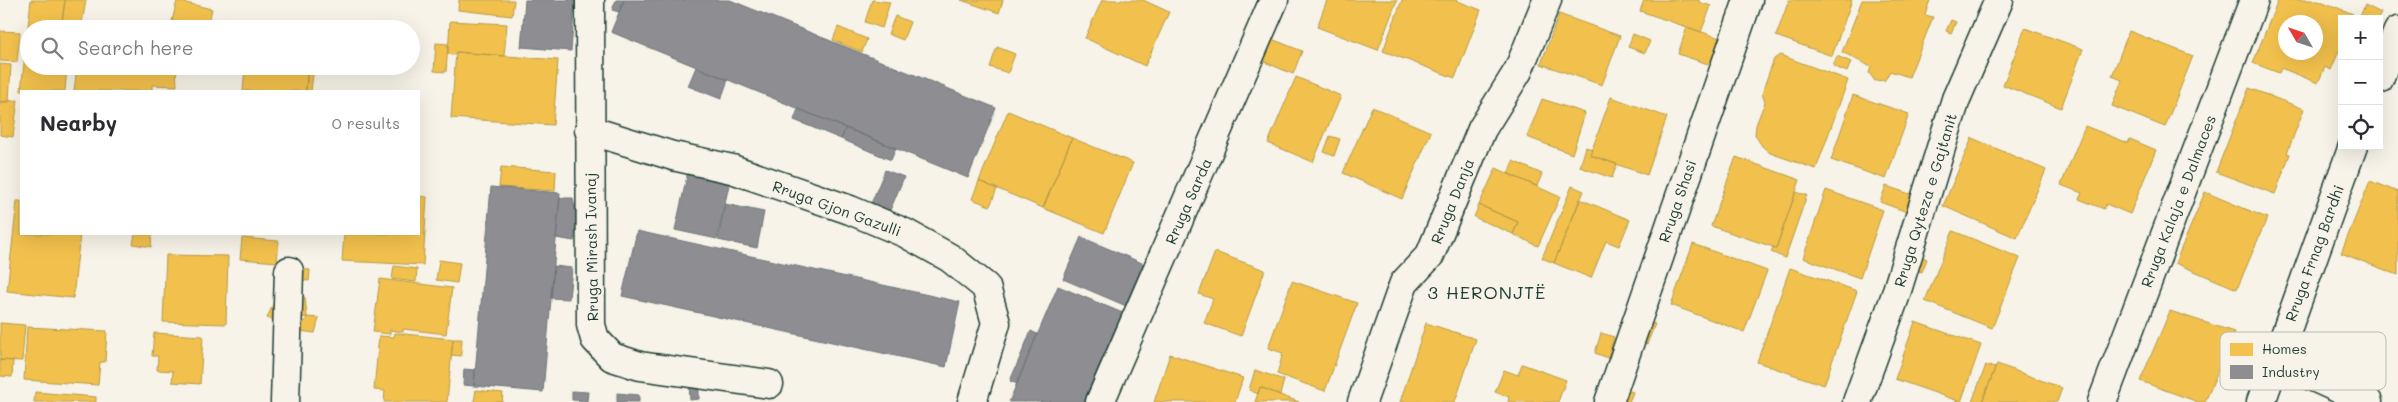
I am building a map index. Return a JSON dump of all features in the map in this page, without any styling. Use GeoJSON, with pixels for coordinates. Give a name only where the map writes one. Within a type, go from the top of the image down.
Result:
{"type":"FeatureCollection","features":[{"type":"Feature","properties":{"kind":"street","name":"Rruga Mirash Ivanaj"},"geometry":{"type":"LineString","coordinates":[[590,0],[591,325],[595,339],[612,357],[640,366],[769,384]]}},
{"type":"Feature","properties":{"kind":"street","name":"Rruga Sarda"},"geometry":{"type":"LineString","coordinates":[[1100,402],[1274,0]]}},
{"type":"Feature","properties":{"kind":"street","name":"Rruga Danja"},"geometry":{"type":"LineString","coordinates":[[1362,402],[1404,283],[1430,255],[1482,129],[1518,71],[1547,0]]}},
{"type":"Feature","properties":{"kind":"street","name":"Rruga Shasi"},"geometry":{"type":"LineString","coordinates":[[1608,402],[1748,0]]}},
{"type":"Feature","properties":{"kind":"street","name":"Rruga Qyteza e Gajtanit"},"geometry":{"type":"LineString","coordinates":[[1857,402],[1895,297],[1956,99],[1999,0]]}},
{"type":"Feature","properties":{"kind":"street","name":"Rruga Kalaja e Dalmaces"},"geometry":{"type":"LineString","coordinates":[[2102,402],[2254,0]]}},
{"type":"Feature","properties":{"kind":"street"},"geometry":{"type":"LineString","coordinates":[[2383,69],[2398,31]]}},
{"type":"Feature","properties":{"kind":"street","name":"Rruga Gjon Gazulli"},"geometry":{"type":"LineString","coordinates":[[589,130],[673,156],[732,169],[850,210],[905,233],[950,258],[986,286],[996,323],[972,402]]}},
{"type":"Feature","properties":{"kind":"street","name":"Rruga Frnag Bardhi"},"geometry":{"type":"LineString","coordinates":[[2286,332],[2352,150]]}},
{"type":"Feature","properties":{"kind":"street"},"geometry":{"type":"LineString","coordinates":[[285,402],[289,271]]}},
{"type":"Feature","properties":{"kind":"street","name":"Rruga Frnag Bardhi"},"geometry":{"type":"LineString","coordinates":[[2261,402],[2265,390]]}},
{"type":"Feature","properties":{"kind":"street"},"geometry":{"type":"LineString","coordinates":[[2342,390],[2368,402]]}},
{"type":"Feature","properties":{"kind":"building: Homes"},"geometry":{"type":"Polygon","coordinates":[[[31,0],[65,0],[62,20],[29,20],[31,0]]]}},
{"type":"Feature","properties":{"kind":"building: Homes"},"geometry":{"type":"Polygon","coordinates":[[[65,0],[86,0],[83,20],[62,20],[65,0]]]}},
{"type":"Feature","properties":{"kind":"building: Homes"},"geometry":{"type":"Polygon","coordinates":[[[459,0],[514,0],[512,16],[458,10],[459,0]]]}},
{"type":"Feature","properties":{"kind":"building: Homes"},"geometry":{"type":"Polygon","coordinates":[[[872,0],[890,2],[882,28],[865,22],[872,0]]]}},
{"type":"Feature","properties":{"kind":"building: Homes"},"geometry":{"type":"Polygon","coordinates":[[[961,0],[1003,0],[999,13],[961,0]]]}},
{"type":"Feature","properties":{"kind":"building: Homes"},"geometry":{"type":"Polygon","coordinates":[[[1102,0],[1143,0],[1169,12],[1145,66],[1085,38],[1102,0]]]}},
{"type":"Feature","properties":{"kind":"building: Homes"},"geometry":{"type":"Polygon","coordinates":[[[1327,0],[1397,0],[1378,50],[1317,27],[1327,0]]]}},
{"type":"Feature","properties":{"kind":"building: Homes"},"geometry":{"type":"Polygon","coordinates":[[[1402,0],[1455,0],[1481,10],[1455,78],[1383,51],[1402,0]]]}},
{"type":"Feature","properties":{"kind":"building: Homes"},"geometry":{"type":"Polygon","coordinates":[[[1644,0],[1699,0],[1699,2],[1711,6],[1701,32],[1640,11],[1644,0]]]}},
{"type":"Feature","properties":{"kind":"building: Homes"},"geometry":{"type":"Polygon","coordinates":[[[1789,0],[1852,0],[1832,56],[1776,36],[1789,0]]]}},
{"type":"Feature","properties":{"kind":"building: Homes"},"geometry":{"type":"Polygon","coordinates":[[[1862,0],[1930,0],[1925,15],[1933,17],[1909,77],[1890,71],[1885,80],[1875,81],[1869,73],[1871,67],[1842,52],[1862,0]]]}},
{"type":"Feature","properties":{"kind":"building: Homes"},"geometry":{"type":"Polygon","coordinates":[[[2278,0],[2318,0],[2353,14],[2338,15],[2338,53],[2331,70],[2325,67],[2318,83],[2281,68],[2279,73],[2253,63],[2278,0]]]}},
{"type":"Feature","properties":{"kind":"building: Homes"},"geometry":{"type":"Polygon","coordinates":[[[177,1],[212,9],[209,20],[172,20],[177,1]]]}},
{"type":"Feature","properties":{"kind":"building: Homes"},"geometry":{"type":"Polygon","coordinates":[[[2365,5],[2381,13],[2380,15],[2361,15],[2365,5]]]}},
{"type":"Feature","properties":{"kind":"building: Homes"},"geometry":{"type":"Polygon","coordinates":[[[1559,14],[1620,36],[1602,85],[1541,64],[1559,14]]]}},
{"type":"Feature","properties":{"kind":"building: Homes"},"geometry":{"type":"Polygon","coordinates":[[[895,16],[910,22],[903,40],[888,34],[895,16]]]}},
{"type":"Feature","properties":{"kind":"building: Homes"},"geometry":{"type":"Polygon","coordinates":[[[1951,20],[1956,22],[1951,33],[1946,31],[1951,20]]]}},
{"type":"Feature","properties":{"kind":"building: Homes"},"geometry":{"type":"Polygon","coordinates":[[[450,21],[507,24],[504,56],[456,52],[455,55],[448,54],[450,21]]]}},
{"type":"Feature","properties":{"kind":"building: Homes"},"geometry":{"type":"Polygon","coordinates":[[[838,27],[867,39],[862,52],[833,40],[838,27]]]}},
{"type":"Feature","properties":{"kind":"building: Homes"},"geometry":{"type":"Polygon","coordinates":[[[1687,27],[1726,40],[1717,67],[1678,54],[1687,27]]]}},
{"type":"Feature","properties":{"kind":"building: Homes"},"geometry":{"type":"Polygon","coordinates":[[[2025,28],[2083,49],[2061,108],[2003,85],[2025,28]]]}},
{"type":"Feature","properties":{"kind":"building: Homes"},"geometry":{"type":"Polygon","coordinates":[[[0,31],[20,32],[17,62],[0,61],[0,31]]]}},
{"type":"Feature","properties":{"kind":"building: Homes"},"geometry":{"type":"Polygon","coordinates":[[[2129,31],[2193,56],[2165,127],[2112,106],[2122,80],[2112,76],[2129,31]]]}},
{"type":"Feature","properties":{"kind":"building: Homes"},"geometry":{"type":"Polygon","coordinates":[[[1633,34],[1650,41],[1645,53],[1628,47],[1633,34]]]}},
{"type":"Feature","properties":{"kind":"building: Homes"},"geometry":{"type":"Polygon","coordinates":[[[1269,38],[1302,51],[1293,74],[1260,60],[1269,38]]]}},
{"type":"Feature","properties":{"kind":"building: Homes"},"geometry":{"type":"Polygon","coordinates":[[[436,43],[448,44],[446,72],[434,71],[436,43]]]}},
{"type":"Feature","properties":{"kind":"building: Homes"},"geometry":{"type":"Polygon","coordinates":[[[997,47],[1015,54],[1008,73],[990,67],[997,47]]]}},
{"type":"Feature","properties":{"kind":"building: Homes"},"geometry":{"type":"Polygon","coordinates":[[[456,52],[558,60],[553,125],[451,118],[456,52]]]}},
{"type":"Feature","properties":{"kind":"building: Homes"},"geometry":{"type":"Polygon","coordinates":[[[1780,55],[1848,80],[1816,169],[1770,153],[1762,146],[1755,135],[1756,125],[1765,102],[1762,94],[1766,81],[1774,59],[1780,55]]]}},
{"type":"Feature","properties":{"kind":"building: Homes"},"geometry":{"type":"Polygon","coordinates":[[[1837,56],[1851,62],[1847,72],[1833,66],[1837,56]]]}},
{"type":"Feature","properties":{"kind":"building: Homes"},"geometry":{"type":"Polygon","coordinates":[[[0,64],[11,65],[9,102],[0,102],[0,64]]]}},
{"type":"Feature","properties":{"kind":"building: Homes"},"geometry":{"type":"Polygon","coordinates":[[[23,75],[66,75],[65,90],[21,90],[23,75]]]}},
{"type":"Feature","properties":{"kind":"building: Homes"},"geometry":{"type":"Polygon","coordinates":[[[76,75],[176,75],[177,86],[152,85],[152,90],[74,90],[76,75]]]}},
{"type":"Feature","properties":{"kind":"building: Homes"},"geometry":{"type":"Polygon","coordinates":[[[244,75],[307,75],[306,90],[243,90],[244,75]]]}},
{"type":"Feature","properties":{"kind":"building: Homes"},"geometry":{"type":"Polygon","coordinates":[[[307,75],[313,75],[311,90],[306,90],[307,75]]]}},
{"type":"Feature","properties":{"kind":"building: Homes"},"geometry":{"type":"Polygon","coordinates":[[[1296,77],[1341,96],[1313,162],[1268,143],[1296,77]]]}},
{"type":"Feature","properties":{"kind":"building: Homes"},"geometry":{"type":"Polygon","coordinates":[[[2249,88],[2304,109],[2287,153],[2290,154],[2275,194],[2216,172],[2249,88]]]}},
{"type":"Feature","properties":{"kind":"building: Homes"},"geometry":{"type":"Polygon","coordinates":[[[1853,95],[1909,114],[1886,179],[1831,160],[1853,95]]]}},
{"type":"Feature","properties":{"kind":"building: Homes"},"geometry":{"type":"Polygon","coordinates":[[[1611,97],[1667,117],[1647,175],[1590,155],[1611,97]]]}},
{"type":"Feature","properties":{"kind":"building: Homes"},"geometry":{"type":"Polygon","coordinates":[[[1542,99],[1585,113],[1572,154],[1527,137],[1542,99]]]}},
{"type":"Feature","properties":{"kind":"building: Homes"},"geometry":{"type":"Polygon","coordinates":[[[18,100],[13,137],[0,135],[0,102],[18,100]]]}},
{"type":"Feature","properties":{"kind":"building: Homes"},"geometry":{"type":"Polygon","coordinates":[[[1372,107],[1431,132],[1402,199],[1343,173],[1372,107]]]}},
{"type":"Feature","properties":{"kind":"building: Homes"},"geometry":{"type":"Polygon","coordinates":[[[1008,111],[1072,138],[1043,208],[979,181],[1008,111]]]}},
{"type":"Feature","properties":{"kind":"building: Homes"},"geometry":{"type":"Polygon","coordinates":[[[2085,126],[2128,143],[2130,139],[2156,150],[2130,214],[2106,204],[2104,209],[2079,199],[2082,193],[2061,185],[2085,126]]]}},
{"type":"Feature","properties":{"kind":"building: Homes"},"geometry":{"type":"Polygon","coordinates":[[[1330,136],[1340,139],[1334,156],[1324,152],[1330,136]]]}},
{"type":"Feature","properties":{"kind":"building: Homes"},"geometry":{"type":"Polygon","coordinates":[[[1072,138],[1133,163],[1104,233],[1043,208],[1072,138]]]}},
{"type":"Feature","properties":{"kind":"building: Homes"},"geometry":{"type":"Polygon","coordinates":[[[1972,138],[2046,170],[2017,238],[1943,206],[1972,138]]]}},
{"type":"Feature","properties":{"kind":"building: Homes"},"geometry":{"type":"Polygon","coordinates":[[[1586,147],[1592,149],[1590,155],[1617,164],[1612,178],[1580,167],[1586,147]]]}},
{"type":"Feature","properties":{"kind":"building: Homes"},"geometry":{"type":"Polygon","coordinates":[[[1736,157],[1800,180],[1776,248],[1711,226],[1736,157]]]}},
{"type":"Feature","properties":{"kind":"building: Homes"},"geometry":{"type":"Polygon","coordinates":[[[1513,161],[1542,174],[1537,186],[1508,174],[1513,161]]]}},
{"type":"Feature","properties":{"kind":"building: Homes"},"geometry":{"type":"Polygon","coordinates":[[[501,167],[556,171],[555,191],[499,187],[501,167]]]}},
{"type":"Feature","properties":{"kind":"building: Homes"},"geometry":{"type":"Polygon","coordinates":[[[1496,168],[1560,197],[1538,246],[1513,234],[1518,222],[1479,205],[1496,168]]]}},
{"type":"Feature","properties":{"kind":"building: Homes"},"geometry":{"type":"Polygon","coordinates":[[[979,181],[997,189],[990,206],[972,199],[979,181]]]}},
{"type":"Feature","properties":{"kind":"building: Homes"},"geometry":{"type":"Polygon","coordinates":[[[2370,181],[2398,192],[2398,275],[2341,253],[2370,181]]]}},
{"type":"Feature","properties":{"kind":"building: Homes"},"geometry":{"type":"Polygon","coordinates":[[[1572,186],[1584,191],[1554,263],[1542,258],[1572,186]]]}},
{"type":"Feature","properties":{"kind":"building: Homes"},"geometry":{"type":"Polygon","coordinates":[[[1886,186],[1913,195],[1907,212],[1880,202],[1886,186]]]}},
{"type":"Feature","properties":{"kind":"building: Homes"},"geometry":{"type":"Polygon","coordinates":[[[1826,190],[1883,210],[1860,278],[1803,258],[1826,190]]]}},
{"type":"Feature","properties":{"kind":"building: Homes"},"geometry":{"type":"Polygon","coordinates":[[[1796,192],[1807,195],[1785,258],[1771,252],[1773,247],[1776,248],[1796,192]]]}},
{"type":"Feature","properties":{"kind":"building: Homes"},"geometry":{"type":"Polygon","coordinates":[[[2205,192],[2267,218],[2237,289],[2175,263],[2205,192]]]}},
{"type":"Feature","properties":{"kind":"building: Homes"},"geometry":{"type":"Polygon","coordinates":[[[420,196],[427,197],[423,265],[342,261],[344,235],[420,235],[420,196]]]}},
{"type":"Feature","properties":{"kind":"building: Homes"},"geometry":{"type":"Polygon","coordinates":[[[1580,199],[1630,220],[1619,246],[1606,241],[1591,278],[1554,263],[1580,199]]]}},
{"type":"Feature","properties":{"kind":"building: Homes"},"geometry":{"type":"Polygon","coordinates":[[[17,201],[20,201],[20,235],[80,235],[73,298],[7,291],[17,201]]]}},
{"type":"Feature","properties":{"kind":"building: Homes"},"geometry":{"type":"Polygon","coordinates":[[[1479,205],[1518,222],[1513,234],[1474,217],[1479,205]]]}},
{"type":"Feature","properties":{"kind":"building: Homes"},"geometry":{"type":"Polygon","coordinates":[[[1953,231],[2020,258],[1992,328],[1925,301],[1953,231]]]}},
{"type":"Feature","properties":{"kind":"building: Homes"},"geometry":{"type":"Polygon","coordinates":[[[135,235],[152,235],[151,247],[133,244],[135,235]]]}},
{"type":"Feature","properties":{"kind":"building: Homes"},"geometry":{"type":"Polygon","coordinates":[[[242,238],[279,241],[277,262],[240,259],[242,238]]]}},
{"type":"Feature","properties":{"kind":"building: Homes"},"geometry":{"type":"Polygon","coordinates":[[[1693,244],[1767,271],[1744,332],[1671,305],[1693,244]]]}},
{"type":"Feature","properties":{"kind":"building: Homes"},"geometry":{"type":"Polygon","coordinates":[[[1215,252],[1265,270],[1241,336],[1204,323],[1213,299],[1199,294],[1215,252]]]}},
{"type":"Feature","properties":{"kind":"building: Homes"},"geometry":{"type":"Polygon","coordinates":[[[166,255],[228,256],[226,324],[163,322],[166,255]]]}},
{"type":"Feature","properties":{"kind":"building: Homes"},"geometry":{"type":"Polygon","coordinates":[[[1923,257],[1927,259],[1922,272],[1917,270],[1923,257]]]}},
{"type":"Feature","properties":{"kind":"building: Homes"},"geometry":{"type":"Polygon","coordinates":[[[439,260],[460,263],[457,283],[436,280],[439,260]]]}},
{"type":"Feature","properties":{"kind":"building: Homes"},"geometry":{"type":"Polygon","coordinates":[[[394,266],[417,269],[416,282],[392,279],[394,266]]]}},
{"type":"Feature","properties":{"kind":"building: Homes"},"geometry":{"type":"Polygon","coordinates":[[[1790,268],[1857,291],[1824,385],[1757,362],[1790,268]]]}},
{"type":"Feature","properties":{"kind":"building: Homes"},"geometry":{"type":"Polygon","coordinates":[[[301,269],[310,270],[309,281],[300,280],[301,269]]]}},
{"type":"Feature","properties":{"kind":"building: Homes"},"geometry":{"type":"Polygon","coordinates":[[[380,279],[452,288],[446,334],[403,329],[403,332],[390,330],[390,334],[373,332],[380,279]]]}},
{"type":"Feature","properties":{"kind":"building: Homes"},"geometry":{"type":"Polygon","coordinates":[[[1292,281],[1357,303],[1325,391],[1277,374],[1283,353],[1268,348],[1292,281]]]}},
{"type":"Feature","properties":{"kind":"building: Homes"},"geometry":{"type":"Polygon","coordinates":[[[305,297],[307,317],[298,318],[296,298],[305,297]]]}},
{"type":"Feature","properties":{"kind":"building: Homes"},"geometry":{"type":"Polygon","coordinates":[[[275,300],[274,321],[267,318],[275,300]]]}},
{"type":"Feature","properties":{"kind":"building: Homes"},"geometry":{"type":"Polygon","coordinates":[[[2170,311],[2234,332],[2220,332],[2220,366],[2205,402],[2198,402],[2140,381],[2170,311]]]}},
{"type":"Feature","properties":{"kind":"building: Homes"},"geometry":{"type":"Polygon","coordinates":[[[307,317],[319,318],[315,333],[299,331],[307,317]]]}},
{"type":"Feature","properties":{"kind":"building: Homes"},"geometry":{"type":"Polygon","coordinates":[[[1915,322],[1981,345],[1961,402],[1895,379],[1915,322]]]}},
{"type":"Feature","properties":{"kind":"building: Homes"},"geometry":{"type":"Polygon","coordinates":[[[0,323],[25,325],[22,361],[0,360],[0,323]]]}},
{"type":"Feature","properties":{"kind":"building: Homes"},"geometry":{"type":"Polygon","coordinates":[[[1426,323],[1476,339],[1455,402],[1400,402],[1426,323]]]}},
{"type":"Feature","properties":{"kind":"building: Homes"},"geometry":{"type":"Polygon","coordinates":[[[1650,323],[1655,324],[1647,344],[1643,342],[1650,323]]]}},
{"type":"Feature","properties":{"kind":"building: Homes"},"geometry":{"type":"Polygon","coordinates":[[[27,327],[107,331],[105,362],[100,362],[98,385],[24,380],[27,327]]]}},
{"type":"Feature","properties":{"kind":"building: Homes"},"geometry":{"type":"Polygon","coordinates":[[[154,333],[203,336],[200,384],[172,382],[173,371],[157,370],[158,356],[152,356],[154,333]]]}},
{"type":"Feature","properties":{"kind":"building: Homes"},"geometry":{"type":"Polygon","coordinates":[[[395,333],[453,339],[447,402],[384,402],[385,391],[374,390],[379,336],[394,337],[395,333]]]}},
{"type":"Feature","properties":{"kind":"building: Homes"},"geometry":{"type":"Polygon","coordinates":[[[1601,333],[1614,337],[1608,358],[1595,353],[1601,333]]]}},
{"type":"Feature","properties":{"kind":"building: Homes"},"geometry":{"type":"Polygon","coordinates":[[[453,339],[462,339],[461,356],[451,355],[453,339]]]}},
{"type":"Feature","properties":{"kind":"building: Homes"},"geometry":{"type":"Polygon","coordinates":[[[1170,354],[1243,378],[1235,402],[1154,402],[1170,354]]]}},
{"type":"Feature","properties":{"kind":"building: Homes"},"geometry":{"type":"Polygon","coordinates":[[[0,360],[13,361],[12,377],[0,376],[0,360]]]}},
{"type":"Feature","properties":{"kind":"building: Homes"},"geometry":{"type":"Polygon","coordinates":[[[1522,364],[1566,380],[1558,402],[1508,402],[1509,397],[1495,392],[1504,370],[1518,375],[1522,364]]]}},
{"type":"Feature","properties":{"kind":"building: Homes"},"geometry":{"type":"Polygon","coordinates":[[[1997,364],[2062,388],[2057,402],[1982,402],[1997,364]]]}},
{"type":"Feature","properties":{"kind":"building: Homes"},"geometry":{"type":"Polygon","coordinates":[[[1986,365],[1995,368],[1982,402],[1972,402],[1986,365]]]}},
{"type":"Feature","properties":{"kind":"building: Homes"},"geometry":{"type":"Polygon","coordinates":[[[1255,370],[1284,380],[1280,395],[1260,387],[1258,394],[1249,390],[1255,370]]]}},
{"type":"Feature","properties":{"kind":"building: Homes"},"geometry":{"type":"Polygon","coordinates":[[[1260,387],[1280,395],[1299,402],[1255,402],[1260,387]]]}},
{"type":"Feature","properties":{"kind":"building: Homes"},"geometry":{"type":"Polygon","coordinates":[[[476,390],[503,393],[502,402],[474,402],[476,390]]]}},
{"type":"Feature","properties":{"kind":"building: Homes"},"geometry":{"type":"Polygon","coordinates":[[[1626,390],[1633,392],[1629,402],[1622,402],[1626,390]]]}},
{"type":"Feature","properties":{"kind":"building: Homes"},"geometry":{"type":"Polygon","coordinates":[[[35,392],[96,397],[96,402],[34,402],[35,392]]]}},
{"type":"Feature","properties":{"kind":"building: Industry"},"geometry":{"type":"Polygon","coordinates":[[[525,0],[575,0],[571,51],[521,47],[525,0]]]}},
{"type":"Feature","properties":{"kind":"building: Industry"},"geometry":{"type":"Polygon","coordinates":[[[616,0],[624,0],[619,12],[612,10],[616,0]]]}},
{"type":"Feature","properties":{"kind":"building: Industry"},"geometry":{"type":"Polygon","coordinates":[[[624,0],[730,0],[996,108],[968,178],[611,32],[624,0]]]}},
{"type":"Feature","properties":{"kind":"building: Industry"},"geometry":{"type":"Polygon","coordinates":[[[696,67],[728,80],[721,99],[688,86],[696,67]]]}},
{"type":"Feature","properties":{"kind":"building: Industry"},"geometry":{"type":"Polygon","coordinates":[[[798,109],[846,128],[841,139],[794,120],[798,109]]]}},
{"type":"Feature","properties":{"kind":"building: Industry"},"geometry":{"type":"Polygon","coordinates":[[[846,128],[896,148],[891,160],[841,139],[846,128]]]}},
{"type":"Feature","properties":{"kind":"building: Industry"},"geometry":{"type":"Polygon","coordinates":[[[689,167],[731,176],[717,239],[675,230],[689,167]]]}},
{"type":"Feature","properties":{"kind":"building: Industry"},"geometry":{"type":"Polygon","coordinates":[[[885,170],[904,177],[889,213],[870,206],[885,170]]]}},
{"type":"Feature","properties":{"kind":"building: Industry"},"geometry":{"type":"Polygon","coordinates":[[[491,187],[560,193],[543,392],[474,386],[491,187]]]}},
{"type":"Feature","properties":{"kind":"building: Industry"},"geometry":{"type":"Polygon","coordinates":[[[560,198],[573,198],[577,221],[574,241],[556,238],[560,198]]]}},
{"type":"Feature","properties":{"kind":"building: Industry"},"geometry":{"type":"Polygon","coordinates":[[[725,204],[764,212],[757,248],[718,240],[725,204]]]}},
{"type":"Feature","properties":{"kind":"building: Industry"},"geometry":{"type":"Polygon","coordinates":[[[637,231],[960,302],[946,367],[622,296],[637,231]]]}},
{"type":"Feature","properties":{"kind":"building: Industry"},"geometry":{"type":"Polygon","coordinates":[[[1081,237],[1149,266],[1131,308],[1063,279],[1081,237]]]}},
{"type":"Feature","properties":{"kind":"building: Industry"},"geometry":{"type":"Polygon","coordinates":[[[554,266],[572,268],[569,299],[551,298],[554,266]]]}},
{"type":"Feature","properties":{"kind":"building: Industry"},"geometry":{"type":"Polygon","coordinates":[[[1058,286],[1125,314],[1088,402],[1009,402],[1058,286]]]}},
{"type":"Feature","properties":{"kind":"building: Industry"},"geometry":{"type":"Polygon","coordinates":[[[1031,331],[1037,334],[1017,384],[1010,381],[1031,331]]]}},
{"type":"Feature","properties":{"kind":"building: Industry"},"geometry":{"type":"Polygon","coordinates":[[[464,369],[475,370],[474,386],[463,385],[464,369]]]}},
{"type":"Feature","properties":{"kind":"building: Industry"},"geometry":{"type":"Polygon","coordinates":[[[699,382],[699,399],[690,400],[689,383],[699,382]]]}},
{"type":"Feature","properties":{"kind":"building: Industry"},"geometry":{"type":"Polygon","coordinates":[[[572,391],[588,392],[587,401],[572,400],[572,391]]]}},
{"type":"Feature","properties":{"kind":"building: Industry"},"geometry":{"type":"Polygon","coordinates":[[[617,393],[639,395],[639,402],[617,402],[617,393]]]}},
{"type":"Feature","properties":{"kind":"district","name":"3 HERONJTË"},"geometry":{"type":"Point","coordinates":[1487,292]}}]}
